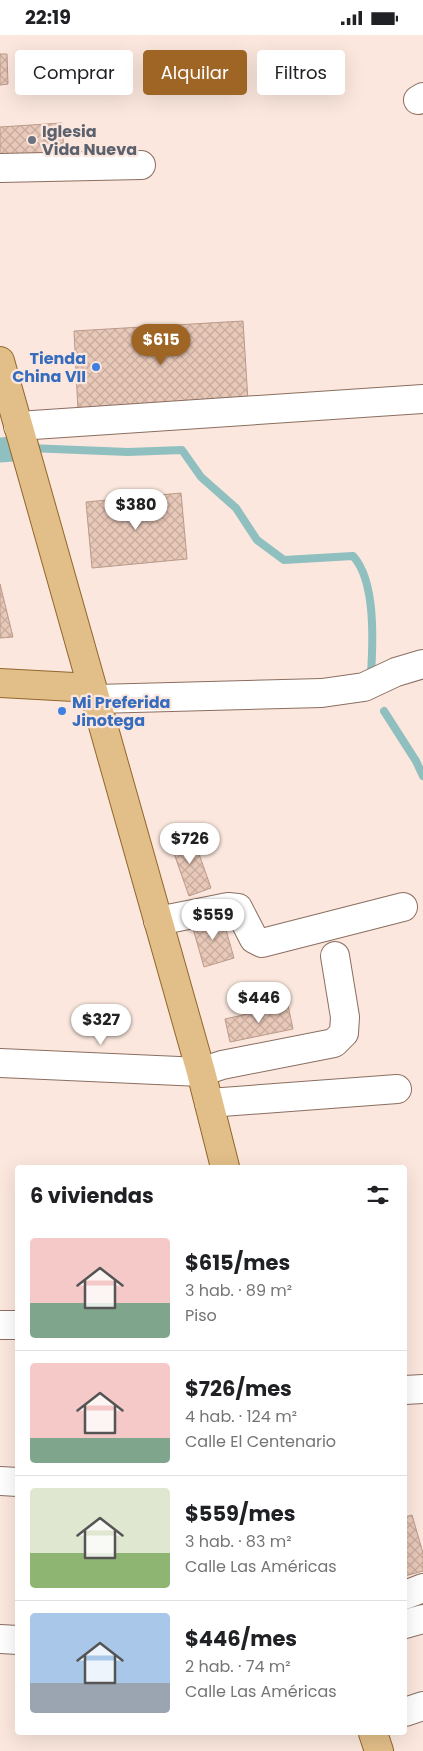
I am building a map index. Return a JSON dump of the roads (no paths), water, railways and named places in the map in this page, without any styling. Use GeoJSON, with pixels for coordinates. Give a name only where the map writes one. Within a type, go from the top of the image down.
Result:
{"type":"FeatureCollection","features":[{"type":"Feature","properties":{"kind":"main road"},"geometry":{"type":"LineString","coordinates":[[0,361],[201,1072],[224,1165]]}},
{"type":"Feature","properties":{"kind":"main road"},"geometry":{"type":"LineString","coordinates":[[0,683],[94,693]]}},
{"type":"Feature","properties":{"kind":"main road"},"geometry":{"type":"LineString","coordinates":[[374,1735],[379,1751]]}},
{"type":"Feature","properties":{"kind":"street"},"geometry":{"type":"LineString","coordinates":[[0,168],[141,165]]}},
{"type":"Feature","properties":{"kind":"street"},"geometry":{"type":"LineString","coordinates":[[18,426],[423,399]]}},
{"type":"Feature","properties":{"kind":"street"},"geometry":{"type":"LineString","coordinates":[[94,693],[322,693],[364,687],[396,672],[423,664]]}},
{"type":"Feature","properties":{"kind":"street"},"geometry":{"type":"LineString","coordinates":[[158,921],[218,909],[238,908],[254,939],[262,943],[403,907]]}},
{"type":"Feature","properties":{"kind":"street"},"geometry":{"type":"LineString","coordinates":[[0,1063],[201,1072],[222,1065],[334,1043],[344,1033],[346,1017],[335,956]]}},
{"type":"Feature","properties":{"kind":"street"},"geometry":{"type":"LineString","coordinates":[[209,1103],[397,1089]]}},
{"type":"Feature","properties":{"kind":"street"},"geometry":{"type":"LineString","coordinates":[[0,1325],[15,1325]]}},
{"type":"Feature","properties":{"kind":"street"},"geometry":{"type":"LineString","coordinates":[[407,1390],[423,1389]]}},
{"type":"Feature","properties":{"kind":"street"},"geometry":{"type":"LineString","coordinates":[[0,1481],[15,1482]]}},
{"type":"Feature","properties":{"kind":"street"},"geometry":{"type":"LineString","coordinates":[[407,1594],[423,1588]]}},
{"type":"Feature","properties":{"kind":"street"},"geometry":{"type":"LineString","coordinates":[[407,1623],[423,1619]]}},
{"type":"Feature","properties":{"kind":"street"},"geometry":{"type":"LineString","coordinates":[[0,1639],[15,1640]]}},
{"type":"Feature","properties":{"kind":"street"},"geometry":{"type":"LineString","coordinates":[[407,1711],[423,1706]]}},
{"type":"Feature","properties":{"kind":"waterway"},"geometry":{"type":"LineString","coordinates":[[0,450],[25,448]]}},
{"type":"Feature","properties":{"kind":"waterway"},"geometry":{"type":"LineString","coordinates":[[29,448],[128,452],[182,450],[201,477],[236,508],[257,540],[284,560],[353,556],[366,580],[369,596],[372,629],[371,674]]}},
{"type":"Feature","properties":{"kind":"waterway"},"geometry":{"type":"LineString","coordinates":[[384,711],[416,761],[423,776]]}},
{"type":"Feature","properties":{"kind":"place","name":"Iglesia Vida Nueva"},"geometry":{"type":"Point","coordinates":[32,140]}},
{"type":"Feature","properties":{"kind":"place","name":"Tienda China VII"},"geometry":{"type":"Point","coordinates":[96,367]}},
{"type":"Feature","properties":{"kind":"place","name":"Mi Preferida Jinotega"},"geometry":{"type":"Point","coordinates":[62,711]}}]}
